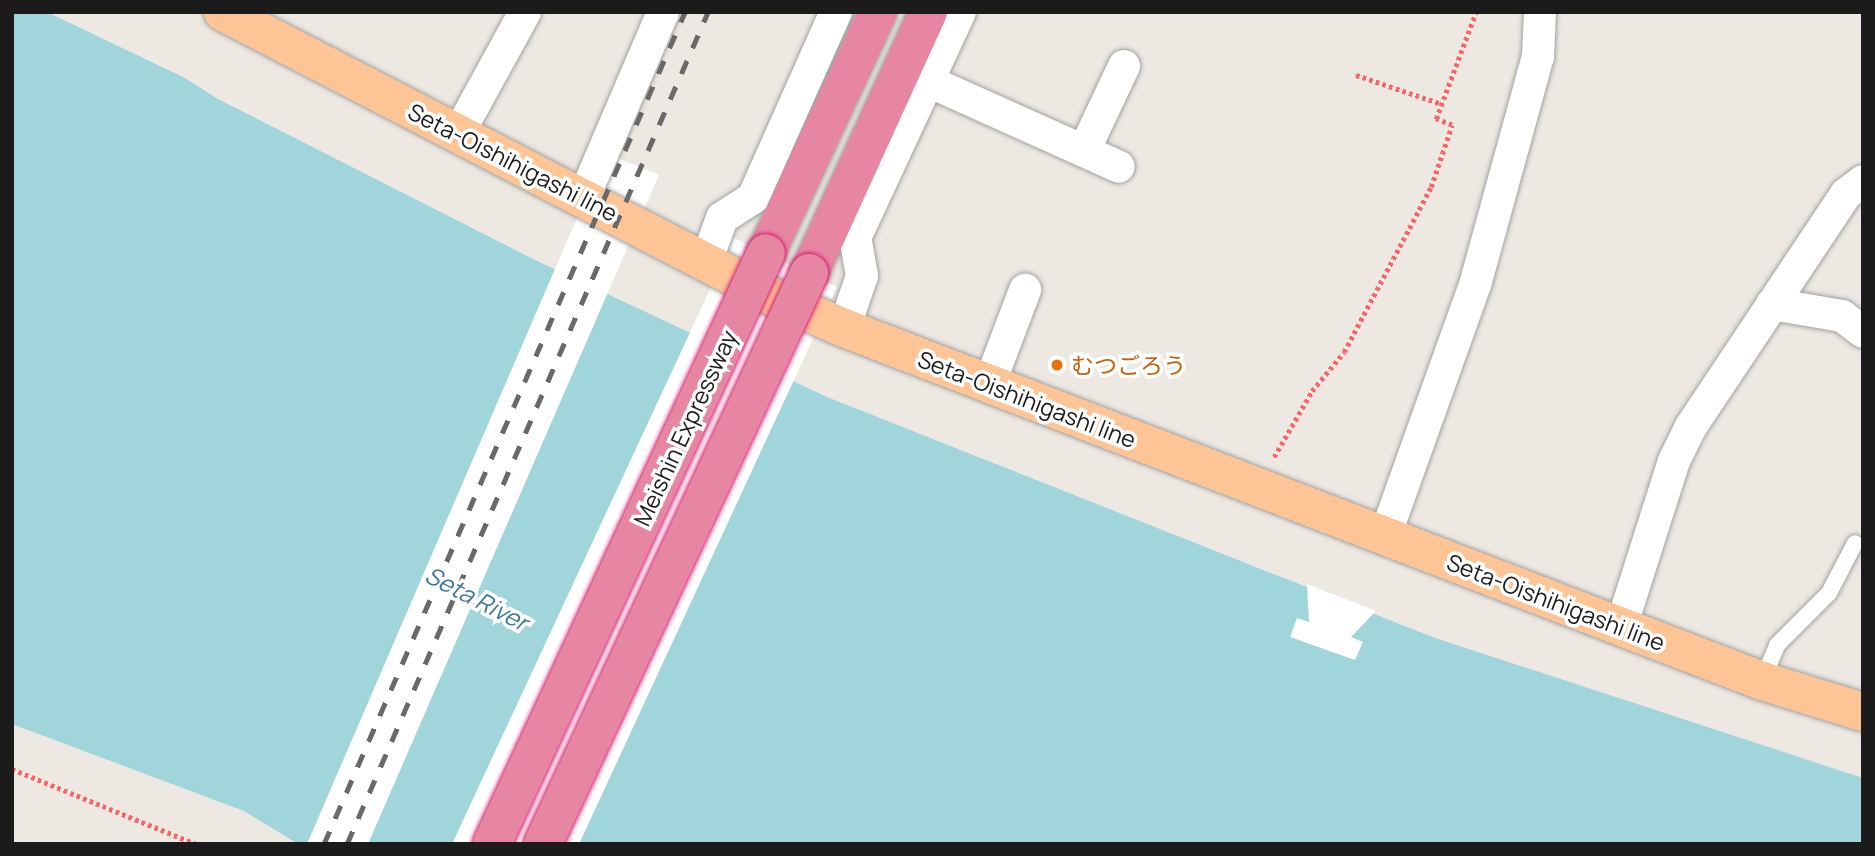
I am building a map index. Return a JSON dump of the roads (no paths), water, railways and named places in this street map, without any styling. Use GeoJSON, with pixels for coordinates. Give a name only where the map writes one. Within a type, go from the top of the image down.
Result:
{"type":"FeatureCollection","features":[{"type":"Feature","properties":{"kind":"highway"},"geometry":{"type":"LineString","coordinates":[[832,111],[872,12]]}},
{"type":"Feature","properties":{"kind":"highway","name":"Meishin Expressway"},"geometry":{"type":"LineString","coordinates":[[492,844],[878,12]]}},
{"type":"Feature","properties":{"kind":"highway","name":"Meishin Expressway"},"geometry":{"type":"LineString","coordinates":[[543,844],[928,12]]}},
{"type":"Feature","properties":{"kind":"main road","name":"Seta-Oishihigashi line"},"geometry":{"type":"LineString","coordinates":[[223,12],[706,262],[844,328],[1762,681],[1863,712]]}},
{"type":"Feature","properties":{"kind":"street"},"geometry":{"type":"LineString","coordinates":[[458,134],[525,12]]}},
{"type":"Feature","properties":{"kind":"street"},"geometry":{"type":"LineString","coordinates":[[583,199],[663,12]]}},
{"type":"Feature","properties":{"kind":"street"},"geometry":{"type":"LineString","coordinates":[[706,262],[722,218],[753,198],[836,12]]}},
{"type":"Feature","properties":{"kind":"street"},"geometry":{"type":"LineString","coordinates":[[844,328],[862,276],[855,239],[960,12]]}},
{"type":"Feature","properties":{"kind":"street"},"geometry":{"type":"LineString","coordinates":[[1385,536],[1475,285],[1538,57],[1540,12]]}},
{"type":"Feature","properties":{"kind":"street"},"geometry":{"type":"LineString","coordinates":[[1084,151],[1125,66]]}},
{"type":"Feature","properties":{"kind":"street"},"geometry":{"type":"LineString","coordinates":[[928,81],[1119,167]]}},
{"type":"Feature","properties":{"kind":"street"},"geometry":{"type":"LineString","coordinates":[[1620,627],[1679,450],[1846,194],[1863,181]]}},
{"type":"Feature","properties":{"kind":"street"},"geometry":{"type":"LineString","coordinates":[[989,385],[1025,290]]}},
{"type":"Feature","properties":{"kind":"street"},"geometry":{"type":"LineString","coordinates":[[1772,304],[1842,316],[1863,332]]}},
{"type":"Feature","properties":{"kind":"lane"},"geometry":{"type":"LineString","coordinates":[[1762,681],[1777,645],[1829,593],[1855,544]]}},
{"type":"Feature","properties":{"kind":"water","name":"Seta River"},"geometry":{"type":"Polygon","coordinates":[[[12,12],[47,12],[185,78],[218,99],[535,260],[827,397],[1435,638],[1863,778],[1863,844],[298,844],[244,811],[12,724],[12,12]]]}},
{"type":"Feature","properties":{"kind":"railway"},"geometry":{"type":"LineString","coordinates":[[324,844],[685,12]]}},
{"type":"Feature","properties":{"kind":"railway"},"geometry":{"type":"LineString","coordinates":[[347,844],[708,12]]}},
{"type":"Feature","properties":{"kind":"place","name":"むつごろう"},"geometry":{"type":"Point","coordinates":[1057,365]}}]}
